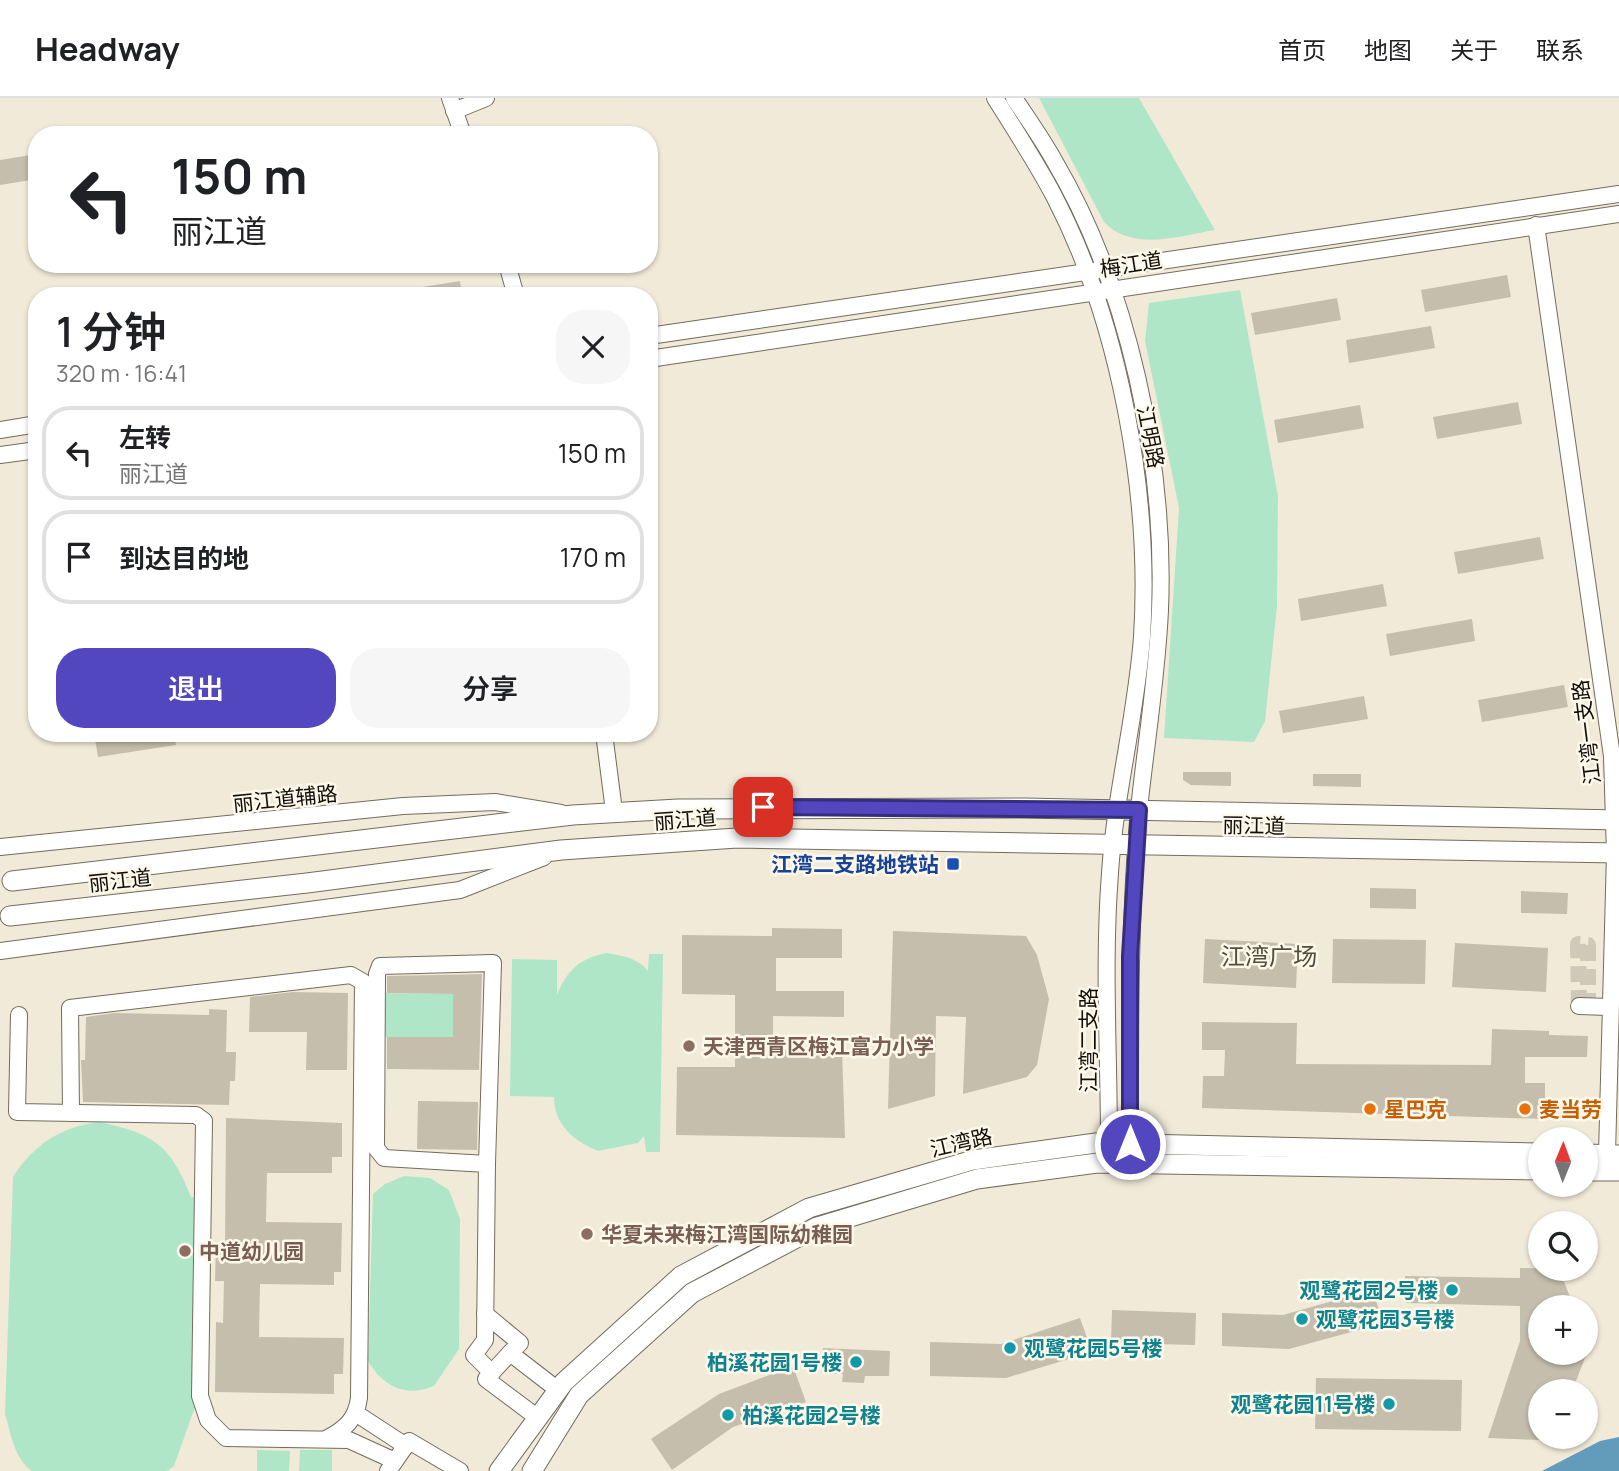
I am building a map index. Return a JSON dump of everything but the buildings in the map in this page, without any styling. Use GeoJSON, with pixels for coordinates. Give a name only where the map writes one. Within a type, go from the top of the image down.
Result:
{"type":"FeatureCollection","features":[{"type":"Feature","properties":{"kind":"main road","name":"丽江道"},"geometry":{"type":"LineString","coordinates":[[12,881],[614,811],[737,807],[1116,809],[1617,820]]}},
{"type":"Feature","properties":{"kind":"main road","name":"丽江道"},"geometry":{"type":"LineString","coordinates":[[10,916],[307,883],[561,850],[737,838],[1617,853]]}},
{"type":"Feature","properties":{"kind":"main road","name":"江湾路"},"geometry":{"type":"LineString","coordinates":[[499,1471],[558,1390],[681,1276],[810,1208],[973,1160],[1110,1144],[1528,1153]]}},
{"type":"Feature","properties":{"kind":"main road","name":"江湾路"},"geometry":{"type":"LineString","coordinates":[[531,1471],[579,1395],[692,1293],[817,1227],[978,1179],[1097,1163],[1528,1170]]}},
{"type":"Feature","properties":{"kind":"main road"},"geometry":{"type":"LineString","coordinates":[[1598,1171],[1619,1171]]}},
{"type":"Feature","properties":{"kind":"street"},"geometry":{"type":"LineString","coordinates":[[460,126],[452,105],[486,98]]}},
{"type":"Feature","properties":{"kind":"street","name":"江明路"},"geometry":{"type":"LineString","coordinates":[[995,98],[1054,197],[1093,291],[1127,420],[1140,495],[1142,635],[1136,697],[1116,809]]}},
{"type":"Feature","properties":{"kind":"street","name":"江明路"},"geometry":{"type":"LineString","coordinates":[[1014,98],[1056,163],[1103,267],[1124,326],[1153,468],[1160,608],[1139,810]]}},
{"type":"Feature","properties":{"kind":"street","name":"梅江道"},"geometry":{"type":"LineString","coordinates":[[658,335],[1103,267],[1619,194]]}},
{"type":"Feature","properties":{"kind":"street","name":"梅江道"},"geometry":{"type":"LineString","coordinates":[[658,358],[1619,214]]}},
{"type":"Feature","properties":{"kind":"street","name":"江湾一支路"},"geometry":{"type":"LineString","coordinates":[[1536,225],[1612,756],[1617,820],[1609,1007],[1613,1155]]}},
{"type":"Feature","properties":{"kind":"street"},"geometry":{"type":"LineString","coordinates":[[0,429],[28,425]]}},
{"type":"Feature","properties":{"kind":"street"},"geometry":{"type":"LineString","coordinates":[[0,455],[28,451]]}},
{"type":"Feature","properties":{"kind":"street"},"geometry":{"type":"LineString","coordinates":[[605,742],[614,811]]}},
{"type":"Feature","properties":{"kind":"street","name":"丽江道辅路"},"geometry":{"type":"LineString","coordinates":[[0,847],[403,806],[495,802],[573,815]]}},
{"type":"Feature","properties":{"kind":"street","name":"江湾二支路"},"geometry":{"type":"LineString","coordinates":[[1116,809],[1109,928],[1110,1144],[1120,1164]]}},
{"type":"Feature","properties":{"kind":"street","name":"江湾二支路"},"geometry":{"type":"LineString","coordinates":[[1120,1164],[1130,1144],[1130,956],[1139,810]]}},
{"type":"Feature","properties":{"kind":"street"},"geometry":{"type":"LineString","coordinates":[[0,951],[460,890],[561,850]]}},
{"type":"Feature","properties":{"kind":"street"},"geometry":{"type":"LineString","coordinates":[[487,1164],[384,1158],[376,1148],[377,974],[380,966],[493,963],[485,1340],[474,1355],[492,1373]]}},
{"type":"Feature","properties":{"kind":"street"},"geometry":{"type":"LineString","coordinates":[[71,1113],[70,1008],[351,975],[362,982],[357,1414],[345,1429],[326,1439]]}},
{"type":"Feature","properties":{"kind":"street"},"geometry":{"type":"LineString","coordinates":[[1579,1006],[1609,1007]]}},
{"type":"Feature","properties":{"kind":"street"},"geometry":{"type":"LineString","coordinates":[[19,1015],[17,1112],[196,1115],[204,1121],[200,1396],[208,1420],[226,1438],[349,1440],[391,1466],[409,1441],[460,1471]]}},
{"type":"Feature","properties":{"kind":"street"},"geometry":{"type":"LineString","coordinates":[[485,1314],[520,1343],[486,1379],[538,1418]]}},
{"type":"Feature","properties":{"kind":"street"},"geometry":{"type":"LineString","coordinates":[[510,1353],[558,1390]]}},
{"type":"Feature","properties":{"kind":"street"},"geometry":{"type":"LineString","coordinates":[[357,1414],[406,1446]]}},
{"type":"Feature","properties":{"kind":"green space"},"geometry":{"type":"Polygon","coordinates":[[[1039,98],[1139,98],[1215,230],[1156,240],[1128,237],[1115,231],[1104,222],[1039,98]]]}},
{"type":"Feature","properties":{"kind":"green space"},"geometry":{"type":"Polygon","coordinates":[[[1240,290],[1278,496],[1277,606],[1265,721],[1254,742],[1164,738],[1179,508],[1145,341],[1149,303],[1240,290]]]}},
{"type":"Feature","properties":{"kind":"green space"},"geometry":{"type":"Polygon","coordinates":[[[607,953],[635,960],[648,971],[649,954],[663,954],[660,1152],[646,1152],[644,1136],[638,1143],[598,1151],[567,1131],[558,1116],[554,1097],[510,1096],[512,959],[557,960],[557,995],[576,966],[589,958],[607,953]]]}},
{"type":"Feature","properties":{"kind":"green space"},"geometry":{"type":"Polygon","coordinates":[[[381,993],[453,994],[453,1037],[380,1037],[381,993]]]}},
{"type":"Feature","properties":{"kind":"green space"},"geometry":{"type":"Polygon","coordinates":[[[99,1122],[133,1131],[158,1144],[176,1165],[191,1197],[198,1198],[195,1407],[174,1466],[167,1471],[32,1471],[17,1453],[5,1414],[13,1177],[39,1146],[72,1128],[99,1122]]]}},
{"type":"Feature","properties":{"kind":"green space"},"geometry":{"type":"Polygon","coordinates":[[[404,1176],[430,1178],[449,1190],[460,1219],[459,1349],[434,1386],[414,1391],[388,1383],[368,1361],[373,1194],[385,1184],[404,1176]]]}},
{"type":"Feature","properties":{"kind":"green space"},"geometry":{"type":"Polygon","coordinates":[[[257,1450],[290,1451],[289,1471],[257,1471],[257,1450]]]}},
{"type":"Feature","properties":{"kind":"green space"},"geometry":{"type":"Polygon","coordinates":[[[300,1450],[332,1450],[332,1471],[299,1471],[300,1450]]]}},
{"type":"Feature","properties":{"kind":"water"},"geometry":{"type":"Polygon","coordinates":[[[1619,1437],[1619,1471],[1542,1471],[1585,1449],[1598,1449],[1600,1441],[1619,1437]]]}},
{"type":"Feature","properties":{"kind":"tunnel"},"geometry":{"type":"LineString","coordinates":[[1579,1006],[1578,944],[1588,945],[1588,1006]]}},
{"type":"Feature","properties":{"kind":"place","name":"江湾二支路地铁站"},"geometry":{"type":"Point","coordinates":[953,864]}},
{"type":"Feature","properties":{"kind":"place","name":"天津西青区梅江富力小学"},"geometry":{"type":"Point","coordinates":[689,1046]}},
{"type":"Feature","properties":{"kind":"place","name":"星巴克"},"geometry":{"type":"Point","coordinates":[1370,1109]}},
{"type":"Feature","properties":{"kind":"place","name":"麦当劳"},"geometry":{"type":"Point","coordinates":[1525,1109]}},
{"type":"Feature","properties":{"kind":"place","name":"华夏未来梅江湾国际幼稚园"},"geometry":{"type":"Point","coordinates":[587,1234]}},
{"type":"Feature","properties":{"kind":"place","name":"中道幼儿园"},"geometry":{"type":"Point","coordinates":[185,1251]}},
{"type":"Feature","properties":{"kind":"place","name":"观鹭花园2号楼"},"geometry":{"type":"Point","coordinates":[1452,1290]}},
{"type":"Feature","properties":{"kind":"place","name":"观鹭花园3号楼"},"geometry":{"type":"Point","coordinates":[1302,1319]}},
{"type":"Feature","properties":{"kind":"place","name":"观鹭花园5号楼"},"geometry":{"type":"Point","coordinates":[1010,1348]}},
{"type":"Feature","properties":{"kind":"place","name":"柏溪花园1号楼"},"geometry":{"type":"Point","coordinates":[856,1362]}},
{"type":"Feature","properties":{"kind":"place","name":"观鹭花园11号楼"},"geometry":{"type":"Point","coordinates":[1389,1404]}},
{"type":"Feature","properties":{"kind":"place","name":"柏溪花园2号楼"},"geometry":{"type":"Point","coordinates":[728,1415]}},
{"type":"Feature","properties":{"kind":"district","name":"江湾广场"},"geometry":{"type":"Point","coordinates":[1269,955]}},
{"type":"Feature","properties":{"kind":"route"},"geometry":{"type":"LineString","coordinates":[[763,807],[1139,810],[1130,956],[1130,1144]]}}]}
